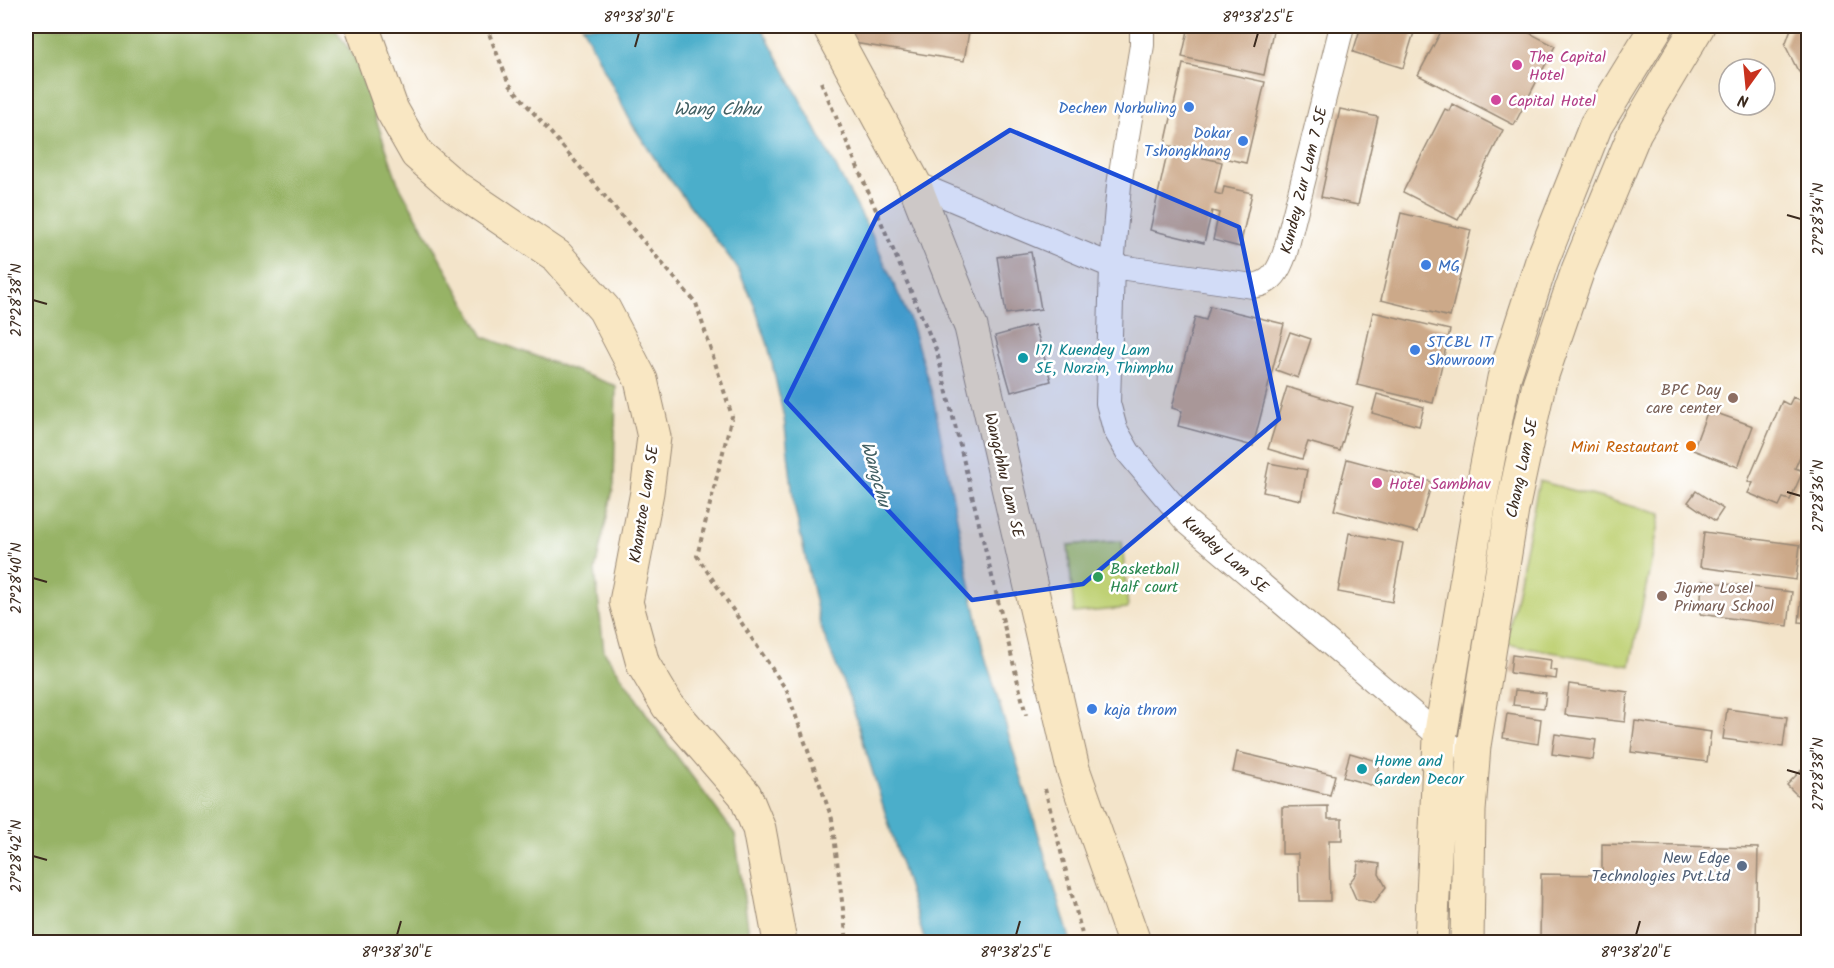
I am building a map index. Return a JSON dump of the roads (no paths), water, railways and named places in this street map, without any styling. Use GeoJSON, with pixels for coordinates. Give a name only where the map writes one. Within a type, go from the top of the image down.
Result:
{"type":"FeatureCollection","features":[{"type":"Feature","properties":{"kind":"main road","name":"Khamtoe Lam SE"},"geometry":{"type":"LineString","coordinates":[[362,26],[392,111],[417,154],[455,187],[557,256],[604,309],[640,380],[654,437],[647,492],[626,602],[643,664],[668,706],[745,795],[759,828],[780,942]]}},
{"type":"Feature","properties":{"kind":"main road","name":"Wangchhu Lam SE"},"geometry":{"type":"LineString","coordinates":[[829,26],[914,183],[971,327],[1073,769],[1134,942]]}},
{"type":"Feature","properties":{"kind":"main road","name":"Chang Lam SE"},"geometry":{"type":"LineString","coordinates":[[1431,942],[1440,738],[1479,506],[1504,378],[1542,261],[1596,125],[1657,26]]}},
{"type":"Feature","properties":{"kind":"main road","name":"Chang Lam SE"},"geometry":{"type":"LineString","coordinates":[[1467,942],[1468,811],[1473,763],[1512,510],[1539,384],[1578,270],[1635,132],[1698,26]]}},
{"type":"Feature","properties":{"kind":"street","name":"Kundey Lam SE"},"geometry":{"type":"LineString","coordinates":[[1142,26],[1142,45],[1119,185],[1113,266],[1108,403],[1115,429],[1128,452],[1186,521],[1440,738],[1473,763]]}},
{"type":"Feature","properties":{"kind":"street","name":"Kundey Zur Lam 7 SE"},"geometry":{"type":"LineString","coordinates":[[914,183],[1113,266],[1253,286],[1264,285],[1279,270],[1285,253],[1342,26]]}},
{"type":"Feature","properties":{"kind":"water","name":"Wang Chhu"},"geometry":{"type":"Polygon","coordinates":[[[582,26],[761,26],[871,233],[910,320],[933,397],[983,650],[1071,942],[925,942],[851,702],[821,628],[794,505],[784,418],[768,345],[752,299],[736,266],[659,165],[632,124],[582,26]]]}},
{"type":"Feature","properties":{"kind":"place","name":"The Capital Hotel"},"geometry":{"type":"Point","coordinates":[1517,65]}},
{"type":"Feature","properties":{"kind":"place","name":"Capital Hotel"},"geometry":{"type":"Point","coordinates":[1496,100]}},
{"type":"Feature","properties":{"kind":"place","name":"Dechen Norbuling"},"geometry":{"type":"Point","coordinates":[1189,107]}},
{"type":"Feature","properties":{"kind":"place","name":"Dokar Tshongkhang"},"geometry":{"type":"Point","coordinates":[1243,141]}},
{"type":"Feature","properties":{"kind":"place","name":"MG"},"geometry":{"type":"Point","coordinates":[1426,265]}},
{"type":"Feature","properties":{"kind":"place","name":"STCBL IT Showroom"},"geometry":{"type":"Point","coordinates":[1415,350]}},
{"type":"Feature","properties":{"kind":"place","name":"171 Kuendey Lam SE, Norzin, Thimphu"},"geometry":{"type":"Point","coordinates":[1023,358]}},
{"type":"Feature","properties":{"kind":"place","name":"BPC Day care center"},"geometry":{"type":"Point","coordinates":[1733,398]}},
{"type":"Feature","properties":{"kind":"place","name":"Mini Restautant"},"geometry":{"type":"Point","coordinates":[1691,446]}},
{"type":"Feature","properties":{"kind":"place","name":"Hotel Sambhav"},"geometry":{"type":"Point","coordinates":[1377,483]}},
{"type":"Feature","properties":{"kind":"place","name":"Basketball Half court"},"geometry":{"type":"Point","coordinates":[1098,577]}},
{"type":"Feature","properties":{"kind":"place","name":"Jigme Losel Primary School"},"geometry":{"type":"Point","coordinates":[1662,596]}},
{"type":"Feature","properties":{"kind":"place","name":"kaja throm"},"geometry":{"type":"Point","coordinates":[1092,709]}},
{"type":"Feature","properties":{"kind":"place","name":"Home and Garden Decor"},"geometry":{"type":"Point","coordinates":[1362,769]}},
{"type":"Feature","properties":{"kind":"place","name":"New Edge Technologies Pvt.Ltd"},"geometry":{"type":"Point","coordinates":[1742,866]}},
{"type":"Feature","properties":{"kind":"water label","name":"Wangchu"},"geometry":{"type":"Point","coordinates":[876,474]}}]}
